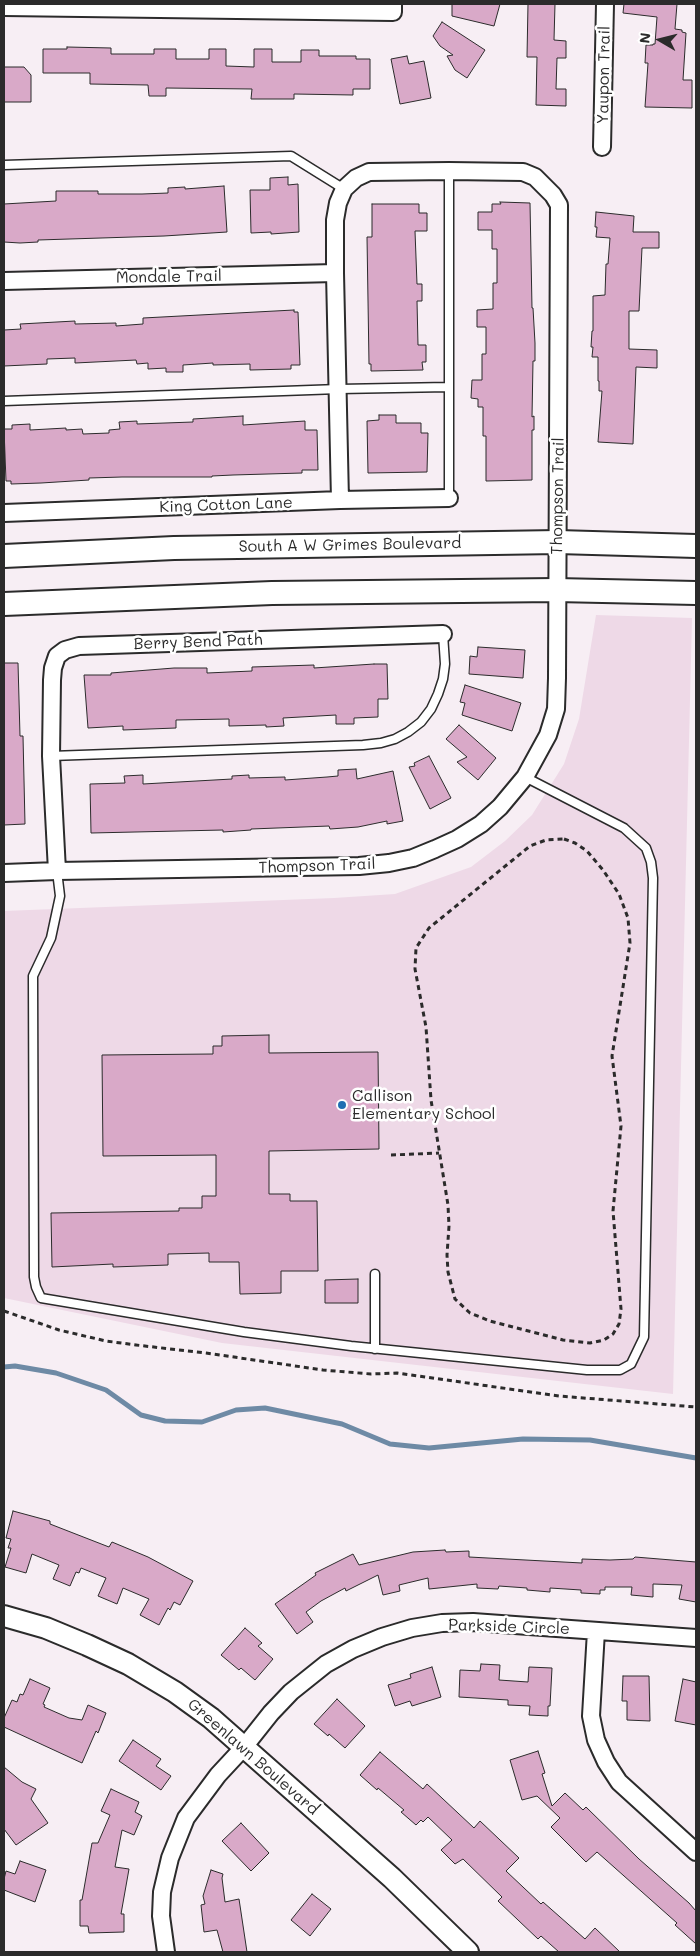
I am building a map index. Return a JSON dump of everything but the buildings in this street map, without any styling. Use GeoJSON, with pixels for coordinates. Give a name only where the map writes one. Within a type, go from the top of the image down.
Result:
{"type":"FeatureCollection","features":[{"type":"Feature","properties":{"kind":"main road","name":"South A W Grimes Boulevard"},"geometry":{"type":"LineString","coordinates":[[4,556],[174,548],[558,542],[696,546]]}},
{"type":"Feature","properties":{"kind":"main road"},"geometry":{"type":"LineString","coordinates":[[4,604],[272,593],[556,590],[696,594]]}},
{"type":"Feature","properties":{"kind":"street"},"geometry":{"type":"LineString","coordinates":[[4,7],[393,12],[393,4]]}},
{"type":"Feature","properties":{"kind":"street","name":"Yaupon Trail"},"geometry":{"type":"LineString","coordinates":[[602,147],[606,4]]}},
{"type":"Feature","properties":{"kind":"street","name":"Thompson Trail"},"geometry":{"type":"LineString","coordinates":[[4,873],[359,866],[413,858],[457,839],[481,824],[500,807],[525,777],[548,735],[556,709],[559,205],[535,177],[523,172],[448,170],[369,172],[356,178],[344,189]]}},
{"type":"Feature","properties":{"kind":"street"},"geometry":{"type":"LineString","coordinates":[[340,500],[335,220],[338,203],[344,189]]}},
{"type":"Feature","properties":{"kind":"street","name":"Mondale Trail"},"geometry":{"type":"LineString","coordinates":[[4,281],[335,273]]}},
{"type":"Feature","properties":{"kind":"street","name":"King Cotton Lane"},"geometry":{"type":"LineString","coordinates":[[4,513],[340,500],[449,498]]}},
{"type":"Feature","properties":{"kind":"street","name":"Berry Bend Path"},"geometry":{"type":"LineString","coordinates":[[51,756],[53,668],[57,656],[65,650],[78,646],[443,634]]}},
{"type":"Feature","properties":{"kind":"street"},"geometry":{"type":"LineString","coordinates":[[51,756],[58,871]]}},
{"type":"Feature","properties":{"kind":"street","name":"Greenlawn Boulevard"},"geometry":{"type":"LineString","coordinates":[[4,1616],[46,1628],[128,1664],[175,1692],[211,1718],[392,1878],[467,1952]]}},
{"type":"Feature","properties":{"kind":"street","name":"Parkside Circle"},"geometry":{"type":"LineString","coordinates":[[166,1952],[161,1916],[162,1892],[170,1858],[186,1818],[218,1775],[291,1692],[313,1673],[353,1649],[382,1637],[412,1628],[442,1623],[473,1622],[696,1638]]}},
{"type":"Feature","properties":{"kind":"street"},"geometry":{"type":"LineString","coordinates":[[596,1631],[591,1716],[596,1740],[606,1762],[620,1782],[696,1852]]}},
{"type":"Feature","properties":{"kind":"lane"},"geometry":{"type":"LineString","coordinates":[[4,165],[291,156],[344,189]]}},
{"type":"Feature","properties":{"kind":"lane"},"geometry":{"type":"LineString","coordinates":[[448,170],[449,498]]}},
{"type":"Feature","properties":{"kind":"lane"},"geometry":{"type":"LineString","coordinates":[[4,401],[339,388],[448,387]]}},
{"type":"Feature","properties":{"kind":"lane"},"geometry":{"type":"LineString","coordinates":[[51,756],[363,745],[395,739],[421,722],[431,710],[443,679],[445,664],[443,634]]}},
{"type":"Feature","properties":{"kind":"lane"},"geometry":{"type":"LineString","coordinates":[[58,871],[60,896],[51,938],[33,976],[34,1277],[41,1298],[244,1332],[375,1349],[603,1371],[620,1370],[631,1364],[644,1338],[652,862],[646,848],[624,828],[525,777]]}},
{"type":"Feature","properties":{"kind":"lane"},"geometry":{"type":"LineString","coordinates":[[375,1274],[375,1349]]}},
{"type":"Feature","properties":{"kind":"path"},"geometry":{"type":"LineString","coordinates":[[564,839],[575,843],[587,851],[619,894],[628,918],[630,943],[612,1056],[621,1126],[614,1211],[621,1309],[619,1324],[613,1334],[604,1340],[590,1344],[563,1340],[490,1321],[470,1313],[460,1306],[452,1293],[448,1272],[447,1256],[450,1226],[439,1153],[431,1100],[426,1027],[415,969],[416,948],[429,928],[530,846],[546,840],[564,839]]}},
{"type":"Feature","properties":{"kind":"path"},"geometry":{"type":"LineString","coordinates":[[391,1155],[439,1153]]}},
{"type":"Feature","properties":{"kind":"path"},"geometry":{"type":"LineString","coordinates":[[4,1311],[60,1330],[106,1341],[323,1370],[398,1374],[559,1396],[696,1407]]}},
{"type":"Feature","properties":{"kind":"shaded area","name":"Callison Elementary School"},"geometry":{"type":"Polygon","coordinates":[[[596,615],[692,618],[673,1394],[222,1343],[4,1298],[4,911],[395,894],[471,867],[505,841],[532,815],[564,764],[579,719],[596,615]]]}},
{"type":"Feature","properties":{"kind":"waterway"},"geometry":{"type":"LineString","coordinates":[[4,1367],[15,1366],[56,1373],[106,1390],[141,1415],[165,1421],[202,1422],[236,1410],[265,1408],[342,1424],[390,1444],[429,1448],[523,1439],[590,1440],[696,1458]]}},
{"type":"Feature","properties":{"kind":"place","name":"Callison Elementary School"},"geometry":{"type":"Point","coordinates":[342,1105]}}]}
